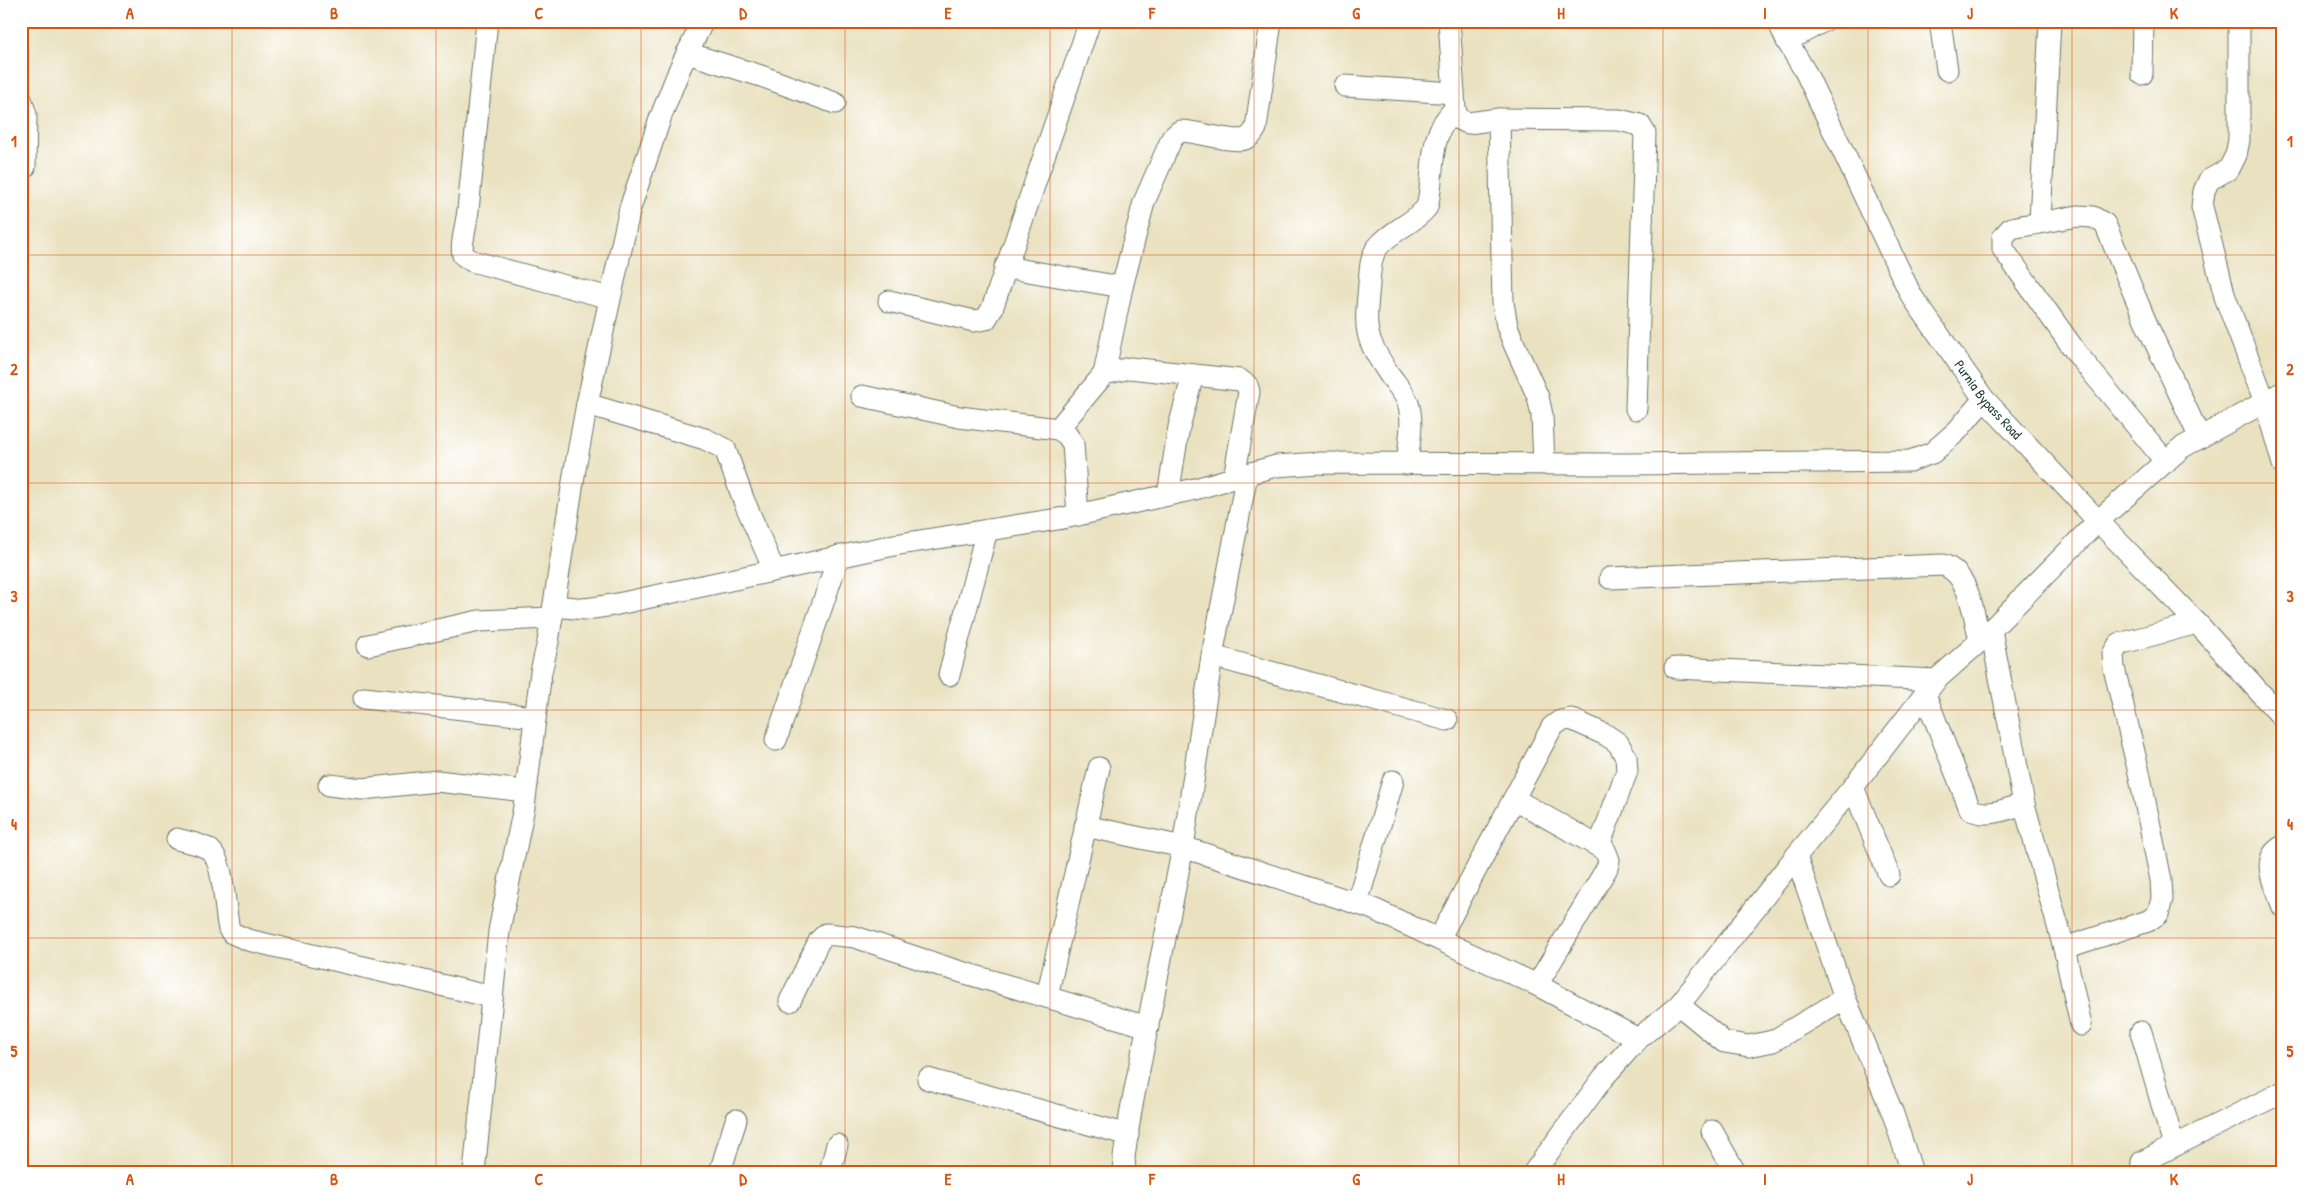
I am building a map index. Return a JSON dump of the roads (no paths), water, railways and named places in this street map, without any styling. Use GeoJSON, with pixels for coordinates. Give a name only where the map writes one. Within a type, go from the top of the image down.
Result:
{"type":"FeatureCollection","features":[{"type":"Feature","properties":{"kind":"street"},"geometry":{"type":"LineString","coordinates":[[487,21],[466,231],[461,246],[463,255],[472,262],[610,298]]}},
{"type":"Feature","properties":{"kind":"street"},"geometry":{"type":"LineString","coordinates":[[474,1172],[499,931],[518,838],[535,717],[587,404],[630,208],[661,116],[702,21]]}},
{"type":"Feature","properties":{"kind":"street"},"geometry":{"type":"LineString","coordinates":[[889,301],[980,321],[986,319],[992,309],[1090,21]]}},
{"type":"Feature","properties":{"kind":"street"},"geometry":{"type":"LineString","coordinates":[[1058,429],[1104,374],[1122,287],[1144,202],[1172,138],[1180,131],[1192,131],[1243,140],[1251,136],[1256,128],[1271,21]]}},
{"type":"Feature","properties":{"kind":"street"},"geometry":{"type":"LineString","coordinates":[[1449,21],[1454,101],[1458,119],[1468,123],[1499,119],[1632,122],[1640,125],[1645,133],[1636,409]]}},
{"type":"Feature","properties":{"kind":"street","name":"Purnia Bypass Road"},"geometry":{"type":"LineString","coordinates":[[1778,21],[1787,41],[1806,73],[1911,295],[1984,399],[2197,623],[2283,718]]}},
{"type":"Feature","properties":{"kind":"street"},"geometry":{"type":"LineString","coordinates":[[1787,41],[1824,21]]}},
{"type":"Feature","properties":{"kind":"street"},"geometry":{"type":"LineString","coordinates":[[1940,21],[1947,70]]}},
{"type":"Feature","properties":{"kind":"street"},"geometry":{"type":"LineString","coordinates":[[2040,221],[2050,21]]}},
{"type":"Feature","properties":{"kind":"street"},"geometry":{"type":"LineString","coordinates":[[2142,74],[2143,21]]}},
{"type":"Feature","properties":{"kind":"street"},"geometry":{"type":"LineString","coordinates":[[2239,21],[2240,140],[2236,155],[2229,169],[2209,180],[2204,191],[2202,207],[2225,297],[2274,397],[2283,464]]}},
{"type":"Feature","properties":{"kind":"street"},"geometry":{"type":"LineString","coordinates":[[687,53],[761,76],[835,103]]}},
{"type":"Feature","properties":{"kind":"street"},"geometry":{"type":"LineString","coordinates":[[1345,86],[1454,101]]}},
{"type":"Feature","properties":{"kind":"street"},"geometry":{"type":"LineString","coordinates":[[21,99],[26,115],[25,167]]}},
{"type":"Feature","properties":{"kind":"street"},"geometry":{"type":"LineString","coordinates":[[1407,464],[1410,419],[1407,401],[1374,351],[1367,335],[1366,320],[1370,264],[1376,249],[1386,239],[1420,216],[1427,207],[1438,133],[1454,101]]}},
{"type":"Feature","properties":{"kind":"street"},"geometry":{"type":"LineString","coordinates":[[1499,119],[1503,303],[1507,326],[1538,398],[1542,415],[1544,464]]}},
{"type":"Feature","properties":{"kind":"street"},"geometry":{"type":"LineString","coordinates":[[2166,462],[2078,355],[2003,249],[2003,237],[2011,228],[2040,221],[2078,216],[2093,218],[2105,224],[2147,325],[2200,438]]}},
{"type":"Feature","properties":{"kind":"street"},"geometry":{"type":"LineString","coordinates":[[1005,267],[1122,287]]}},
{"type":"Feature","properties":{"kind":"street"},"geometry":{"type":"LineString","coordinates":[[1104,374],[1130,368],[1240,380],[1247,385],[1249,392],[1240,476],[1183,847],[1128,1135],[1124,1172]]}},
{"type":"Feature","properties":{"kind":"street"},"geometry":{"type":"LineString","coordinates":[[1168,496],[1179,427],[1192,375]]}},
{"type":"Feature","properties":{"kind":"street"},"geometry":{"type":"LineString","coordinates":[[862,396],[960,416],[1058,429],[1067,435],[1072,444],[1078,515]]}},
{"type":"Feature","properties":{"kind":"street"},"geometry":{"type":"LineString","coordinates":[[1541,1168],[1603,1078],[1638,1039],[1678,1005],[1796,856],[1854,788],[1931,687],[1986,636],[2098,521],[2181,448],[2274,397]]}},
{"type":"Feature","properties":{"kind":"street"},"geometry":{"type":"LineString","coordinates":[[368,645],[479,621],[613,606],[894,545],[1078,515],[1168,496],[1276,466],[1311,464],[1910,461],[1932,453],[1957,431],[1984,399]]}},
{"type":"Feature","properties":{"kind":"street"},"geometry":{"type":"LineString","coordinates":[[587,404],[705,439],[725,449],[744,501],[774,570]]}},
{"type":"Feature","properties":{"kind":"street"},"geometry":{"type":"LineString","coordinates":[[948,675],[987,530]]}},
{"type":"Feature","properties":{"kind":"street"},"geometry":{"type":"LineString","coordinates":[[776,740],[840,556]]}},
{"type":"Feature","properties":{"kind":"street"},"geometry":{"type":"LineString","coordinates":[[1610,578],[1943,565],[1952,568],[1960,576],[1986,636],[2024,804],[2064,948],[2081,1025]]}},
{"type":"Feature","properties":{"kind":"street"},"geometry":{"type":"LineString","coordinates":[[2064,948],[2148,921],[2158,914],[2162,899],[2161,880],[2140,777],[2114,668],[2113,654],[2119,644],[2197,623]]}},
{"type":"Feature","properties":{"kind":"street"},"geometry":{"type":"LineString","coordinates":[[1212,656],[1447,720]]}},
{"type":"Feature","properties":{"kind":"street"},"geometry":{"type":"LineString","coordinates":[[1675,668],[1931,687]]}},
{"type":"Feature","properties":{"kind":"street"},"geometry":{"type":"LineString","coordinates":[[1931,687],[1970,810],[1978,814],[1988,814],[2024,804]]}},
{"type":"Feature","properties":{"kind":"street"},"geometry":{"type":"LineString","coordinates":[[364,698],[535,717]]}},
{"type":"Feature","properties":{"kind":"street"},"geometry":{"type":"LineString","coordinates":[[1439,939],[1552,727],[1560,720],[1571,720],[1606,735],[1618,743],[1626,757],[1627,771],[1599,846]]}},
{"type":"Feature","properties":{"kind":"street"},"geometry":{"type":"LineString","coordinates":[[1047,996],[1098,768]]}},
{"type":"Feature","properties":{"kind":"street"},"geometry":{"type":"LineString","coordinates":[[329,785],[362,789],[437,781],[525,791]]}},
{"type":"Feature","properties":{"kind":"street"},"geometry":{"type":"LineString","coordinates":[[1356,903],[1393,781]]}},
{"type":"Feature","properties":{"kind":"street"},"geometry":{"type":"LineString","coordinates":[[1854,788],[1889,875]]}},
{"type":"Feature","properties":{"kind":"street"},"geometry":{"type":"LineString","coordinates":[[1514,799],[1599,846],[1605,850],[1609,860],[1608,868],[1537,986]]}},
{"type":"Feature","properties":{"kind":"street"},"geometry":{"type":"LineString","coordinates":[[1085,826],[1183,847],[1356,903],[1439,939],[1537,986],[1638,1039]]}},
{"type":"Feature","properties":{"kind":"street"},"geometry":{"type":"LineString","coordinates":[[177,839],[209,849],[214,854],[220,872],[228,929],[238,937],[492,997]]}},
{"type":"Feature","properties":{"kind":"street"},"geometry":{"type":"LineString","coordinates":[[2283,846],[2276,849],[2270,860],[2270,874],[2283,907]]}},
{"type":"Feature","properties":{"kind":"street"},"geometry":{"type":"LineString","coordinates":[[1796,856],[1845,998],[1893,1114],[1912,1172]]}},
{"type":"Feature","properties":{"kind":"street"},"geometry":{"type":"LineString","coordinates":[[790,1001],[819,941],[826,934],[855,937],[948,968],[1148,1027]]}},
{"type":"Feature","properties":{"kind":"street"},"geometry":{"type":"LineString","coordinates":[[1678,1005],[1724,1042],[1749,1046],[1773,1041],[1845,998]]}},
{"type":"Feature","properties":{"kind":"street"},"geometry":{"type":"LineString","coordinates":[[2141,1032],[2174,1146]]}},
{"type":"Feature","properties":{"kind":"street"},"geometry":{"type":"LineString","coordinates":[[928,1079],[1128,1135]]}},
{"type":"Feature","properties":{"kind":"street"},"geometry":{"type":"LineString","coordinates":[[2142,1162],[2283,1092]]}},
{"type":"Feature","properties":{"kind":"street"},"geometry":{"type":"LineString","coordinates":[[720,1172],[736,1120]]}},
{"type":"Feature","properties":{"kind":"street"},"geometry":{"type":"LineString","coordinates":[[1712,1131],[1735,1172]]}},
{"type":"Feature","properties":{"kind":"street"},"geometry":{"type":"LineString","coordinates":[[830,1172],[837,1144]]}}]}
